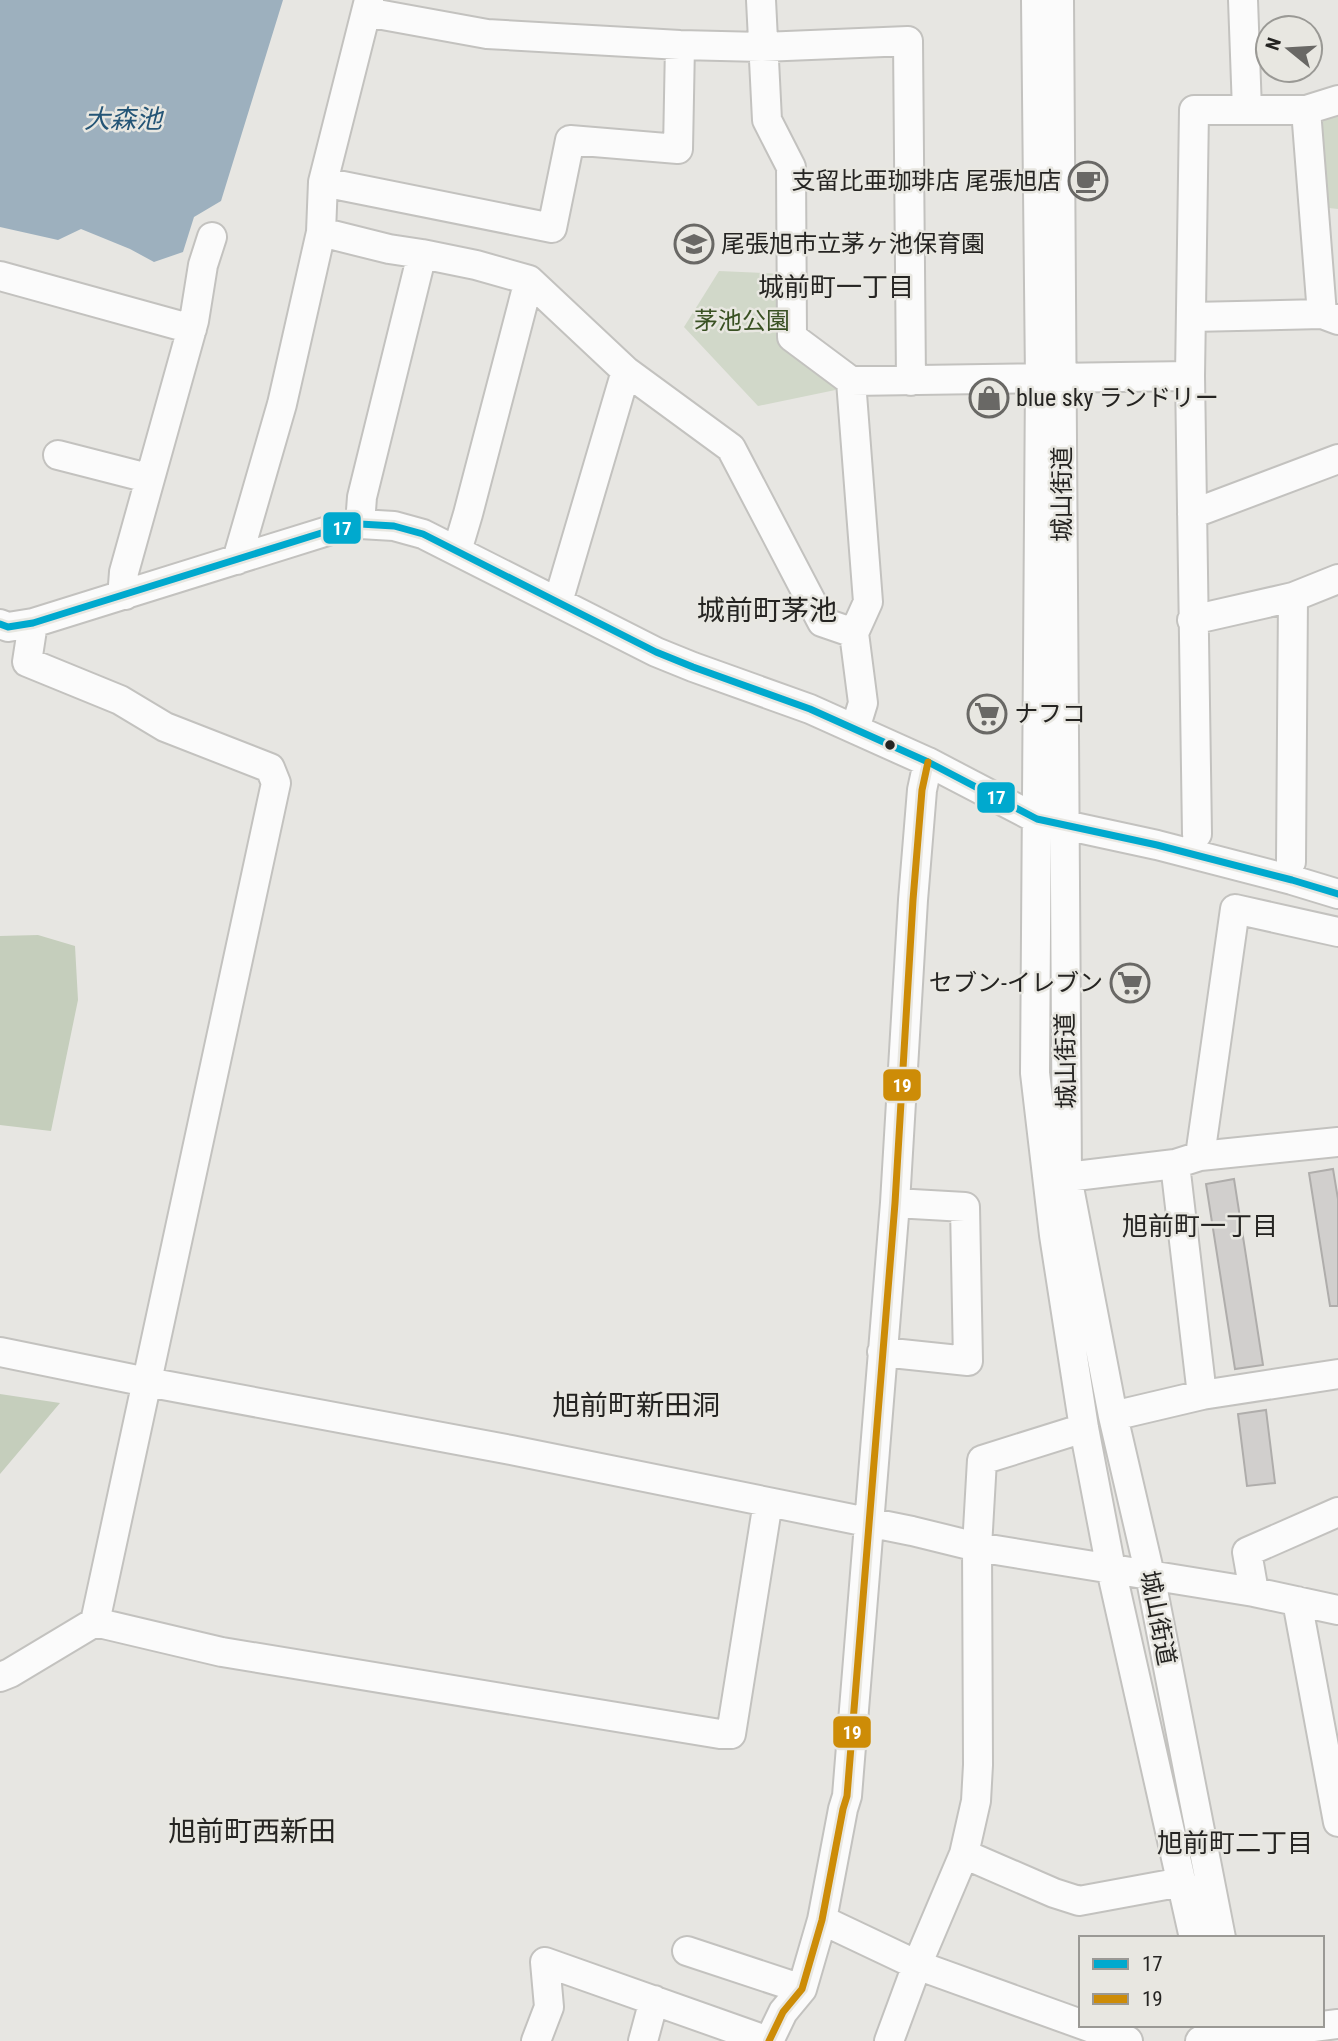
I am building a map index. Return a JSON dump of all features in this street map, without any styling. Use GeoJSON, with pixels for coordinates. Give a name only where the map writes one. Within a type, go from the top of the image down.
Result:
{"type":"FeatureCollection","features":[{"type":"Feature","properties":{"kind":"street"},"geometry":{"type":"LineString","coordinates":[[761,0],[767,120],[791,167],[792,337],[851,381],[1190,376]]}},
{"type":"Feature","properties":{"kind":"street","name":"城山街道"},"geometry":{"type":"LineString","coordinates":[[1036,0],[1051,379]]}},
{"type":"Feature","properties":{"kind":"street","name":"城山街道"},"geometry":{"type":"LineString","coordinates":[[1059,0],[1051,379],[1051,822],[1067,1177],[1113,1416],[1150,1575],[1221,1936]]}},
{"type":"Feature","properties":{"kind":"street"},"geometry":{"type":"LineString","coordinates":[[1243,0],[1247,110]]}},
{"type":"Feature","properties":{"kind":"street"},"geometry":{"type":"LineString","coordinates":[[237,560],[282,404],[321,232],[323,182],[367,6],[487,34],[762,47],[908,41],[911,381]]}},
{"type":"Feature","properties":{"kind":"street"},"geometry":{"type":"LineString","coordinates":[[323,182],[552,228],[570,140],[678,149],[680,45]]}},
{"type":"Feature","properties":{"kind":"street"},"geometry":{"type":"LineString","coordinates":[[1197,834],[1190,376],[1194,110],[1306,110],[1338,100]]}},
{"type":"Feature","properties":{"kind":"street"},"geometry":{"type":"LineString","coordinates":[[1191,317],[1330,318],[1306,110]]}},
{"type":"Feature","properties":{"kind":"street"},"geometry":{"type":"LineString","coordinates":[[321,232],[389,249],[476,265],[529,280],[626,371],[731,448],[822,622],[854,634]]}},
{"type":"Feature","properties":{"kind":"street"},"geometry":{"type":"LineString","coordinates":[[125,594],[124,572],[192,329],[203,265],[212,237]]}},
{"type":"Feature","properties":{"kind":"street"},"geometry":{"type":"LineString","coordinates":[[360,524],[362,497],[422,254]]}},
{"type":"Feature","properties":{"kind":"street"},"geometry":{"type":"LineString","coordinates":[[0,276],[192,329]]}},
{"type":"Feature","properties":{"kind":"street"},"geometry":{"type":"LineString","coordinates":[[457,551],[529,280]]}},
{"type":"Feature","properties":{"kind":"street"},"geometry":{"type":"LineString","coordinates":[[558,603],[626,371]]}},
{"type":"Feature","properties":{"kind":"street"},"geometry":{"type":"LineString","coordinates":[[851,381],[868,602],[854,634],[863,703],[855,729]]}},
{"type":"Feature","properties":{"kind":"street"},"geometry":{"type":"LineString","coordinates":[[58,456],[140,476],[149,481]]}},
{"type":"Feature","properties":{"kind":"street"},"geometry":{"type":"LineString","coordinates":[[1192,514],[1338,459]]}},
{"type":"Feature","properties":{"kind":"street"},"geometry":{"type":"LineString","coordinates":[[0,624],[8,627],[33,623],[331,530],[360,524],[394,526],[423,534],[656,652],[810,709],[928,762],[1051,822],[1157,845],[1338,894]]}},
{"type":"Feature","properties":{"kind":"street"},"geometry":{"type":"LineString","coordinates":[[1192,620],[1293,597],[1338,579]]}},
{"type":"Feature","properties":{"kind":"street"},"geometry":{"type":"LineString","coordinates":[[1291,862],[1293,597]]}},
{"type":"Feature","properties":{"kind":"street"},"geometry":{"type":"LineString","coordinates":[[33,623],[27,662],[120,699],[165,727],[270,768],[276,783],[95,1622]]}},
{"type":"Feature","properties":{"kind":"street"},"geometry":{"type":"LineString","coordinates":[[536,2041],[550,2007],[545,1962],[768,2041],[783,2012],[802,1989],[822,1920],[848,1796],[895,1203],[913,900],[922,790],[928,762]]}},
{"type":"Feature","properties":{"kind":"street","name":"城山街道"},"geometry":{"type":"LineString","coordinates":[[1051,822],[1035,1073],[1054,1235],[1084,1429],[1111,1569],[1194,1936]]}},
{"type":"Feature","properties":{"kind":"street"},"geometry":{"type":"LineString","coordinates":[[1157,845],[1166,838],[1197,834],[1338,873]]}},
{"type":"Feature","properties":{"kind":"street"},"geometry":{"type":"LineString","coordinates":[[1202,1395],[1187,1160],[1235,909],[1338,932]]}},
{"type":"Feature","properties":{"kind":"street"},"geometry":{"type":"LineString","coordinates":[[1067,1177],[1338,1142]]}},
{"type":"Feature","properties":{"kind":"street"},"geometry":{"type":"LineString","coordinates":[[882,1352],[968,1361],[965,1207],[895,1203]]}},
{"type":"Feature","properties":{"kind":"street"},"geometry":{"type":"LineString","coordinates":[[0,1352],[511,1450],[912,1531],[977,1547],[1254,1592],[1338,1609]]}},
{"type":"Feature","properties":{"kind":"street"},"geometry":{"type":"LineString","coordinates":[[1113,1416],[1202,1395],[1338,1374]]}},
{"type":"Feature","properties":{"kind":"street"},"geometry":{"type":"LineString","coordinates":[[889,2041],[917,1965],[964,1854],[976,1801],[977,1547],[982,1461],[1084,1429]]}},
{"type":"Feature","properties":{"kind":"street"},"geometry":{"type":"LineString","coordinates":[[0,1677],[95,1622],[222,1652],[732,1734],[768,1502]]}},
{"type":"Feature","properties":{"kind":"street"},"geometry":{"type":"LineString","coordinates":[[1254,1592],[1247,1552],[1338,1511]]}},
{"type":"Feature","properties":{"kind":"street"},"geometry":{"type":"LineString","coordinates":[[1297,1601],[1338,1822]]}},
{"type":"Feature","properties":{"kind":"street"},"geometry":{"type":"LineString","coordinates":[[964,1854],[1079,1901],[1182,1882]]}},
{"type":"Feature","properties":{"kind":"street"},"geometry":{"type":"LineString","coordinates":[[822,1920],[917,1965],[1096,2036],[1128,2041]]}},
{"type":"Feature","properties":{"kind":"street"},"geometry":{"type":"LineString","coordinates":[[687,1951],[802,1989]]}},
{"type":"Feature","properties":{"kind":"street"},"geometry":{"type":"LineString","coordinates":[[643,2041],[654,2000]]}},
{"type":"Feature","properties":{"kind":"street"},"geometry":{"type":"LineString","coordinates":[[1224,2036],[1310,2027]]}},
{"type":"Feature","properties":{"kind":"green space"},"geometry":{"type":"Polygon","coordinates":[[[1338,108],[1338,209],[1320,207],[1316,114],[1338,108]]]}},
{"type":"Feature","properties":{"kind":"green space","name":"茅池公園"},"geometry":{"type":"Polygon","coordinates":[[[719,271],[786,274],[788,343],[845,388],[758,406],[684,327],[719,271]]]}},
{"type":"Feature","properties":{"kind":"green space"},"geometry":{"type":"Polygon","coordinates":[[[38,935],[75,946],[78,1000],[51,1131],[0,1125],[0,936],[38,935]]]}},
{"type":"Feature","properties":{"kind":"green space"},"geometry":{"type":"Polygon","coordinates":[[[0,1394],[60,1403],[0,1474],[0,1394]]]}},
{"type":"Feature","properties":{"kind":"water","name":"大森池"},"geometry":{"type":"Polygon","coordinates":[[[0,0],[283,0],[221,201],[194,217],[183,252],[154,262],[81,229],[58,240],[0,227],[0,0]]]}},
{"type":"Feature","properties":{"kind":"building"},"geometry":{"type":"Polygon","coordinates":[[[1333,1169],[1338,1199],[1338,1306],[1330,1306],[1309,1173],[1333,1169]]]}},
{"type":"Feature","properties":{"kind":"building"},"geometry":{"type":"Polygon","coordinates":[[[1234,1179],[1263,1365],[1235,1369],[1206,1184],[1234,1179]]]}},
{"type":"Feature","properties":{"kind":"building"},"geometry":{"type":"Polygon","coordinates":[[[1266,1410],[1275,1483],[1247,1486],[1238,1414],[1266,1410]]]}},
{"type":"Feature","properties":{"kind":"transit line","name":"17"},"geometry":{"type":"LineString","coordinates":[[0,624],[8,627],[33,623],[331,530],[360,524],[394,526],[423,534],[656,652],[810,709],[928,762],[1037,819],[1157,845],[1338,894]]}},
{"type":"Feature","properties":{"kind":"transit line","name":"19"},"geometry":{"type":"LineString","coordinates":[[769,2041],[783,2012],[802,1989],[822,1920],[847,1796],[895,1203],[913,900],[922,790],[928,762]]}},
{"type":"Feature","properties":{"kind":"place","name":"支留比亜珈琲店 尾張旭店"},"geometry":{"type":"Point","coordinates":[1088,181]}},
{"type":"Feature","properties":{"kind":"place","name":"尾張旭市立茅ヶ池保育園"},"geometry":{"type":"Point","coordinates":[694,244]}},
{"type":"Feature","properties":{"kind":"place","name":"blue sky ランドリー"},"geometry":{"type":"Point","coordinates":[989,398]}},
{"type":"Feature","properties":{"kind":"place","name":"ナフコ"},"geometry":{"type":"Point","coordinates":[987,714]}},
{"type":"Feature","properties":{"kind":"place","name":"セブン-イレブン"},"geometry":{"type":"Point","coordinates":[1130,983]}},
{"type":"Feature","properties":{"kind":"district","name":"城前町一丁目"},"geometry":{"type":"Point","coordinates":[836,287]}},
{"type":"Feature","properties":{"kind":"district","name":"城前町茅池"},"geometry":{"type":"Point","coordinates":[767,610]}},
{"type":"Feature","properties":{"kind":"district","name":"旭前町一丁目"},"geometry":{"type":"Point","coordinates":[1200,1226]}},
{"type":"Feature","properties":{"kind":"district","name":"旭前町新田洞"},"geometry":{"type":"Point","coordinates":[636,1405]}},
{"type":"Feature","properties":{"kind":"district","name":"旭前町西新田"},"geometry":{"type":"Point","coordinates":[252,1831]}},
{"type":"Feature","properties":{"kind":"district","name":"旭前町二丁目"},"geometry":{"type":"Point","coordinates":[1235,1843]}}]}
